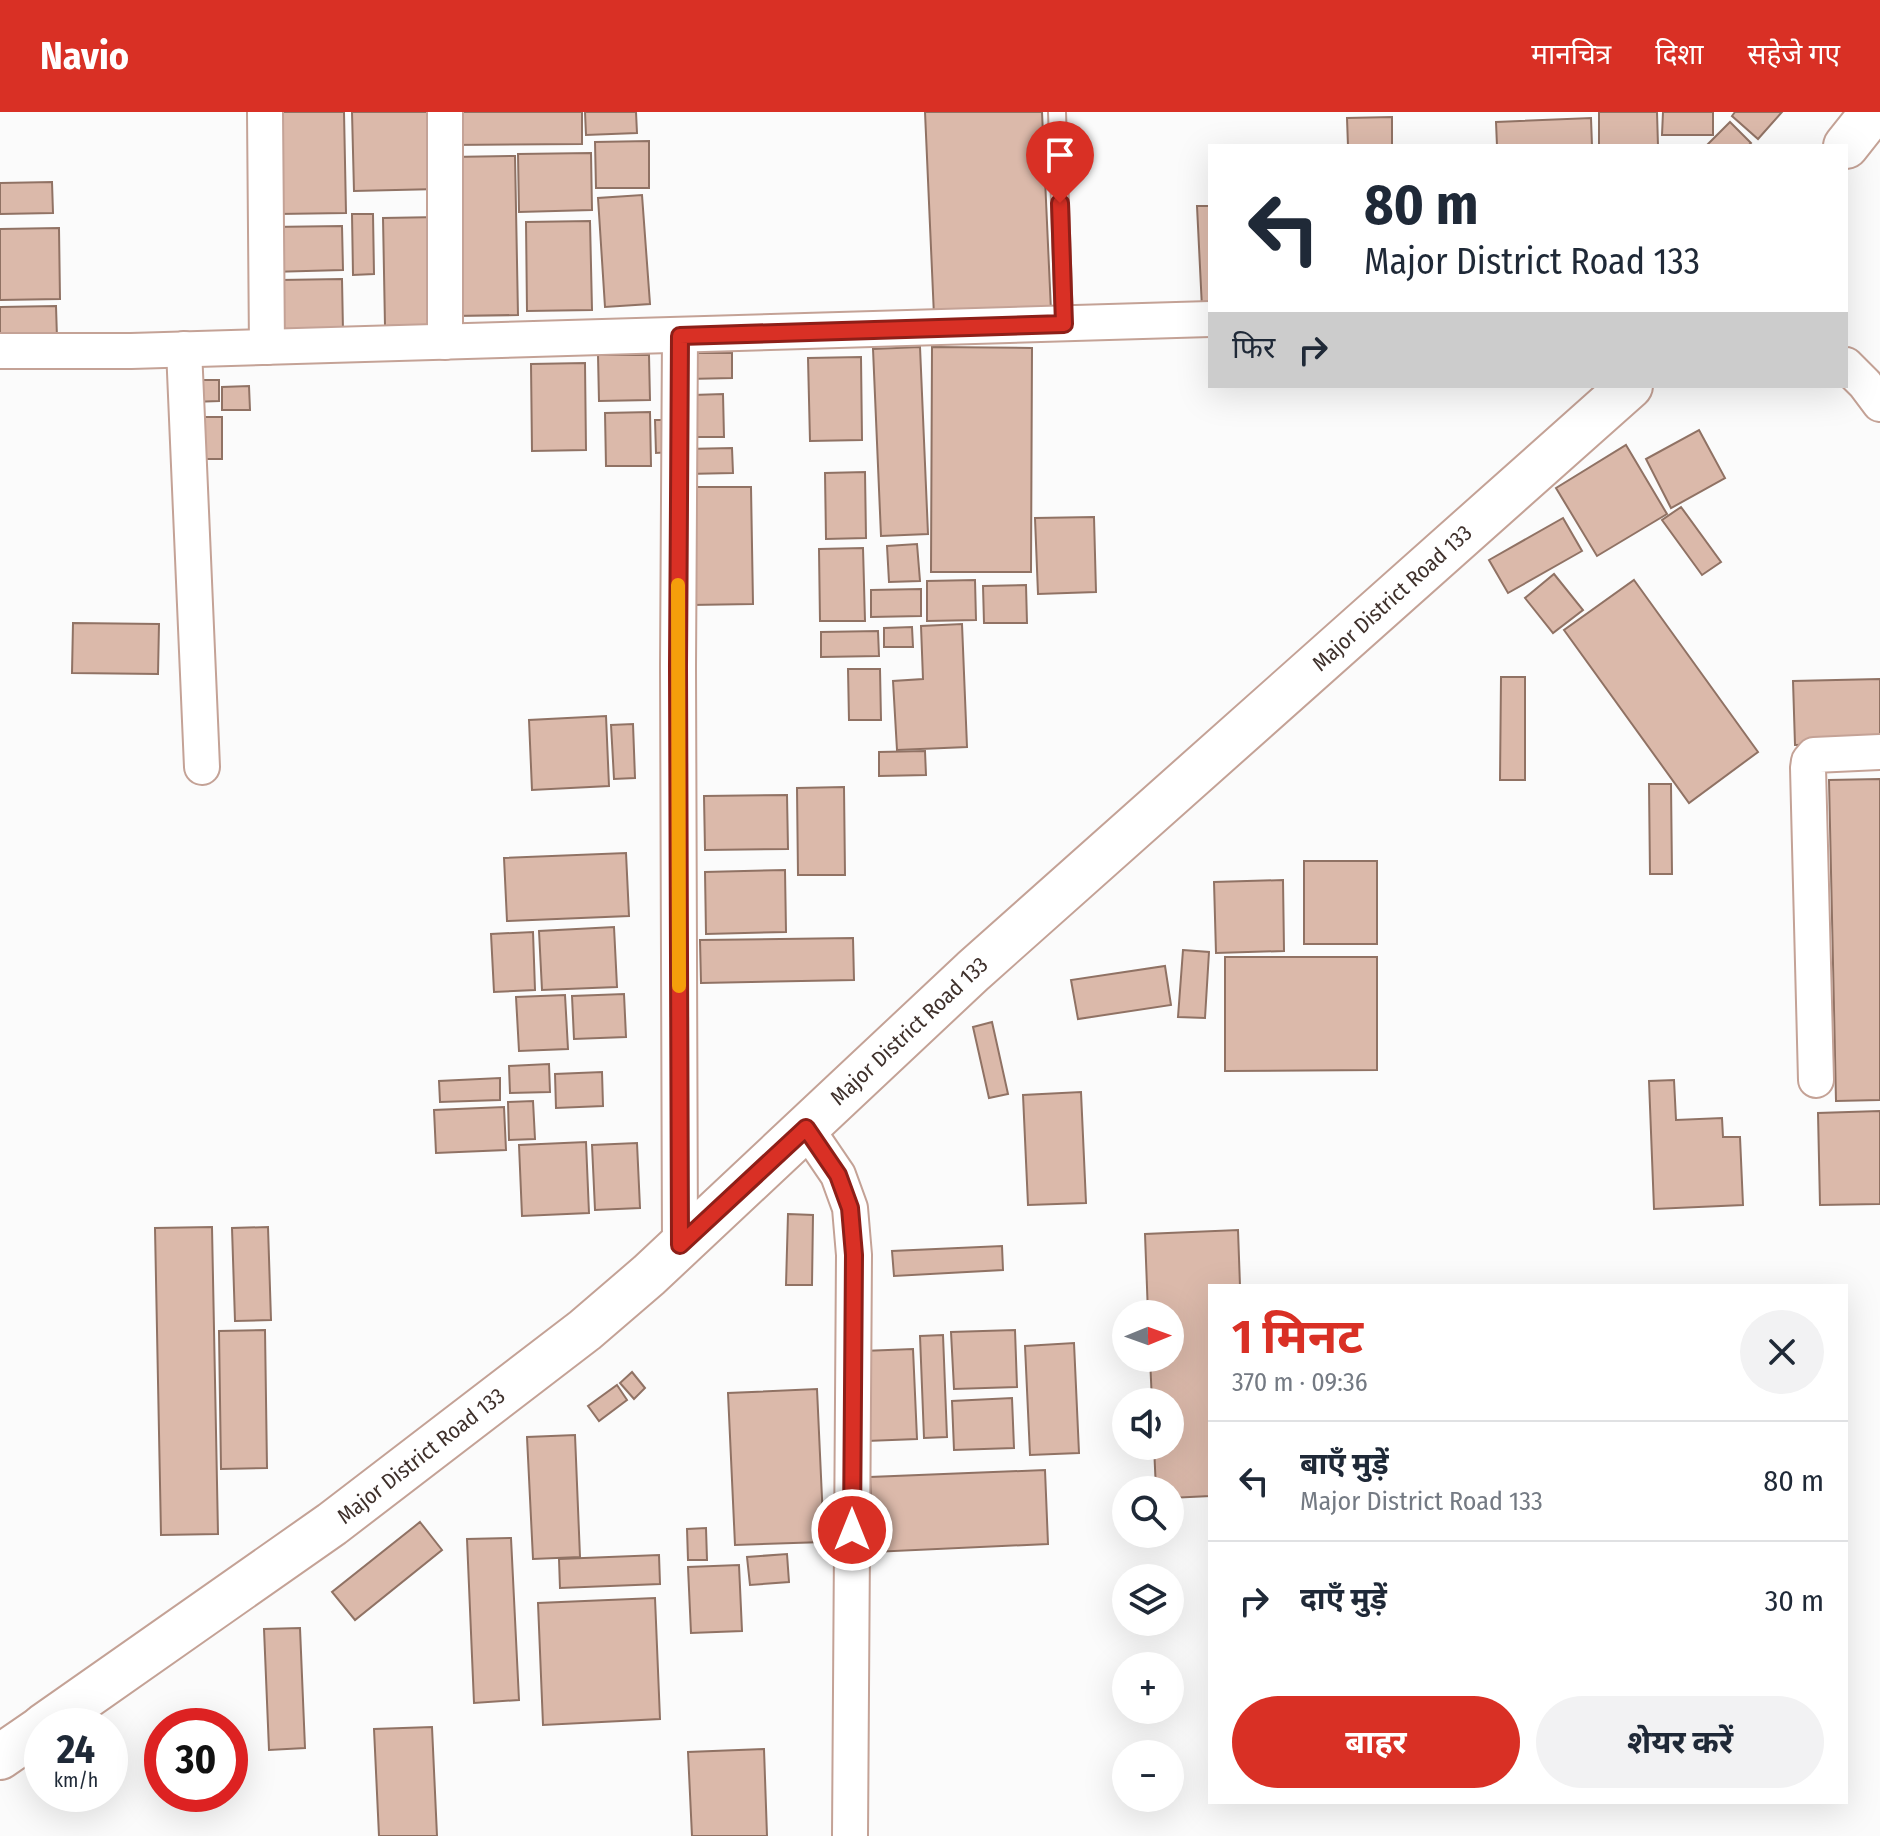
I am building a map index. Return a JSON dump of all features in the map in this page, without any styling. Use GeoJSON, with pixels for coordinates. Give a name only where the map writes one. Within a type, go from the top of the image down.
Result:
{"type":"FeatureCollection","features":[{"type":"Feature","properties":{"kind":"main road"},"geometry":{"type":"LineString","coordinates":[[1848,144],[1873,112]]}},
{"type":"Feature","properties":{"kind":"main road","name":"Major District Road 133"},"geometry":{"type":"LineString","coordinates":[[70,1708],[332,1524],[585,1330],[973,971],[1628,388]]}},
{"type":"Feature","properties":{"kind":"main road","name":"Major District Road 133"},"geometry":{"type":"LineString","coordinates":[[0,1757],[24,1740]]}},
{"type":"Feature","properties":{"kind":"street"},"geometry":{"type":"LineString","coordinates":[[265,112],[267,347]]}},
{"type":"Feature","properties":{"kind":"street"},"geometry":{"type":"LineString","coordinates":[[445,112],[445,342]]}},
{"type":"Feature","properties":{"kind":"street"},"geometry":{"type":"LineString","coordinates":[[0,351],[267,347],[1208,319]]}},
{"type":"Feature","properties":{"kind":"street"},"geometry":{"type":"LineString","coordinates":[[680,336],[680,1245]]}},
{"type":"Feature","properties":{"kind":"street"},"geometry":{"type":"LineString","coordinates":[[184,349],[202,767]]}},
{"type":"Feature","properties":{"kind":"street"},"geometry":{"type":"LineString","coordinates":[[1848,367],[1880,404]]}},
{"type":"Feature","properties":{"kind":"street"},"geometry":{"type":"LineString","coordinates":[[1816,1080],[1809,761],[1814,755],[1880,752]]}},
{"type":"Feature","properties":{"kind":"street"},"geometry":{"type":"LineString","coordinates":[[806,1128],[838,1175],[850,1208],[854,1255],[850,1836]]}},
{"type":"Feature","properties":{"kind":"lane"},"geometry":{"type":"LineString","coordinates":[[1057,112],[1064,324]]}},
{"type":"Feature","properties":{"kind":"building"},"geometry":{"type":"Polygon","coordinates":[[[276,112],[344,112],[346,213],[278,214],[276,112]]]}},
{"type":"Feature","properties":{"kind":"building"},"geometry":{"type":"Polygon","coordinates":[[[352,112],[437,112],[438,189],[354,191],[352,112]]]}},
{"type":"Feature","properties":{"kind":"building"},"geometry":{"type":"Polygon","coordinates":[[[449,112],[582,112],[582,144],[449,145],[449,112]]]}},
{"type":"Feature","properties":{"kind":"building"},"geometry":{"type":"Polygon","coordinates":[[[585,112],[636,112],[637,133],[586,135],[585,112]]]}},
{"type":"Feature","properties":{"kind":"building"},"geometry":{"type":"Polygon","coordinates":[[[925,112],[1042,112],[1051,311],[934,316],[925,112]]]}},
{"type":"Feature","properties":{"kind":"building"},"geometry":{"type":"Polygon","coordinates":[[[1599,112],[1657,112],[1658,144],[1599,144],[1599,112]]]}},
{"type":"Feature","properties":{"kind":"building"},"geometry":{"type":"Polygon","coordinates":[[[1663,112],[1713,112],[1713,135],[1662,135],[1663,112]]]}},
{"type":"Feature","properties":{"kind":"building"},"geometry":{"type":"Polygon","coordinates":[[[1735,112],[1782,112],[1758,139],[1732,116],[1735,112]]]}},
{"type":"Feature","properties":{"kind":"building"},"geometry":{"type":"Polygon","coordinates":[[[1392,117],[1392,144],[1348,144],[1347,118],[1392,117]]]}},
{"type":"Feature","properties":{"kind":"building"},"geometry":{"type":"Polygon","coordinates":[[[1591,118],[1592,144],[1497,144],[1496,122],[1591,118]]]}},
{"type":"Feature","properties":{"kind":"building"},"geometry":{"type":"Polygon","coordinates":[[[1730,122],[1751,143],[1750,144],[1708,144],[1730,122]]]}},
{"type":"Feature","properties":{"kind":"building"},"geometry":{"type":"Polygon","coordinates":[[[649,141],[649,188],[596,188],[595,142],[649,141]]]}},
{"type":"Feature","properties":{"kind":"building"},"geometry":{"type":"Polygon","coordinates":[[[591,153],[592,210],[519,212],[518,154],[591,153]]]}},
{"type":"Feature","properties":{"kind":"building"},"geometry":{"type":"Polygon","coordinates":[[[515,156],[518,315],[454,316],[451,157],[515,156]]]}},
{"type":"Feature","properties":{"kind":"building"},"geometry":{"type":"Polygon","coordinates":[[[52,182],[53,213],[0,214],[0,183],[52,182]]]}},
{"type":"Feature","properties":{"kind":"building"},"geometry":{"type":"Polygon","coordinates":[[[642,195],[650,304],[605,307],[598,198],[642,195]]]}},
{"type":"Feature","properties":{"kind":"building"},"geometry":{"type":"Polygon","coordinates":[[[1197,206],[1208,206],[1208,308],[1202,308],[1197,206]]]}},
{"type":"Feature","properties":{"kind":"building"},"geometry":{"type":"Polygon","coordinates":[[[352,214],[373,214],[374,274],[353,275],[352,214]]]}},
{"type":"Feature","properties":{"kind":"building"},"geometry":{"type":"Polygon","coordinates":[[[440,217],[441,325],[385,326],[383,218],[440,217]]]}},
{"type":"Feature","properties":{"kind":"building"},"geometry":{"type":"Polygon","coordinates":[[[590,221],[592,310],[527,311],[526,222],[590,221]]]}},
{"type":"Feature","properties":{"kind":"building"},"geometry":{"type":"Polygon","coordinates":[[[342,226],[343,270],[270,272],[270,227],[342,226]]]}},
{"type":"Feature","properties":{"kind":"building"},"geometry":{"type":"Polygon","coordinates":[[[59,228],[60,299],[0,300],[0,229],[59,228]]]}},
{"type":"Feature","properties":{"kind":"building"},"geometry":{"type":"Polygon","coordinates":[[[342,279],[343,331],[281,332],[280,280],[342,279]]]}},
{"type":"Feature","properties":{"kind":"building"},"geometry":{"type":"Polygon","coordinates":[[[56,306],[57,338],[0,339],[0,307],[56,306]]]}},
{"type":"Feature","properties":{"kind":"building"},"geometry":{"type":"Polygon","coordinates":[[[920,347],[928,534],[881,536],[873,349],[920,347]]]}},
{"type":"Feature","properties":{"kind":"building"},"geometry":{"type":"Polygon","coordinates":[[[932,347],[1032,348],[1031,572],[931,572],[932,347]]]}},
{"type":"Feature","properties":{"kind":"building"},"geometry":{"type":"Polygon","coordinates":[[[688,353],[732,353],[732,378],[688,379],[688,353]]]}},
{"type":"Feature","properties":{"kind":"building"},"geometry":{"type":"Polygon","coordinates":[[[598,355],[649,355],[650,400],[599,401],[598,355]]]}},
{"type":"Feature","properties":{"kind":"building"},"geometry":{"type":"Polygon","coordinates":[[[861,357],[862,440],[810,441],[808,358],[861,357]]]}},
{"type":"Feature","properties":{"kind":"building"},"geometry":{"type":"Polygon","coordinates":[[[585,363],[586,450],[532,451],[531,364],[585,363]]]}},
{"type":"Feature","properties":{"kind":"building"},"geometry":{"type":"Polygon","coordinates":[[[192,380],[219,380],[219,401],[192,402],[192,380]]]}},
{"type":"Feature","properties":{"kind":"building"},"geometry":{"type":"Polygon","coordinates":[[[249,386],[250,410],[222,410],[222,387],[249,386]]]}},
{"type":"Feature","properties":{"kind":"building"},"geometry":{"type":"Polygon","coordinates":[[[723,394],[724,437],[694,437],[693,395],[723,394]]]}},
{"type":"Feature","properties":{"kind":"building"},"geometry":{"type":"Polygon","coordinates":[[[650,412],[651,466],[606,466],[605,413],[650,412]]]}},
{"type":"Feature","properties":{"kind":"building"},"geometry":{"type":"Polygon","coordinates":[[[189,417],[222,417],[222,459],[190,459],[189,417]]]}},
{"type":"Feature","properties":{"kind":"building"},"geometry":{"type":"Polygon","coordinates":[[[655,420],[671,420],[671,452],[656,453],[655,420]]]}},
{"type":"Feature","properties":{"kind":"building"},"geometry":{"type":"Polygon","coordinates":[[[1699,430],[1725,478],[1671,508],[1646,459],[1699,430]]]}},
{"type":"Feature","properties":{"kind":"building"},"geometry":{"type":"Polygon","coordinates":[[[1626,445],[1667,514],[1597,556],[1556,488],[1626,445]]]}},
{"type":"Feature","properties":{"kind":"building"},"geometry":{"type":"Polygon","coordinates":[[[732,448],[733,473],[686,474],[685,449],[732,448]]]}},
{"type":"Feature","properties":{"kind":"building"},"geometry":{"type":"Polygon","coordinates":[[[865,472],[866,538],[826,539],[825,473],[865,472]]]}},
{"type":"Feature","properties":{"kind":"building"},"geometry":{"type":"Polygon","coordinates":[[[689,487],[751,487],[753,604],[690,605],[689,487]]]}},
{"type":"Feature","properties":{"kind":"building"},"geometry":{"type":"Polygon","coordinates":[[[1681,507],[1721,562],[1702,575],[1662,520],[1681,507]]]}},
{"type":"Feature","properties":{"kind":"building"},"geometry":{"type":"Polygon","coordinates":[[[1094,517],[1096,592],[1038,594],[1035,518],[1094,517]]]}},
{"type":"Feature","properties":{"kind":"building"},"geometry":{"type":"Polygon","coordinates":[[[1563,518],[1582,551],[1508,593],[1489,560],[1563,518]]]}},
{"type":"Feature","properties":{"kind":"building"},"geometry":{"type":"Polygon","coordinates":[[[917,544],[920,581],[889,582],[887,546],[917,544]]]}},
{"type":"Feature","properties":{"kind":"building"},"geometry":{"type":"Polygon","coordinates":[[[863,548],[865,621],[820,621],[819,549],[863,548]]]}},
{"type":"Feature","properties":{"kind":"building"},"geometry":{"type":"Polygon","coordinates":[[[1554,574],[1583,610],[1553,633],[1525,598],[1554,574]]]}},
{"type":"Feature","properties":{"kind":"building"},"geometry":{"type":"Polygon","coordinates":[[[975,580],[976,620],[927,621],[927,581],[975,580]]]}},
{"type":"Feature","properties":{"kind":"building"},"geometry":{"type":"Polygon","coordinates":[[[1634,580],[1758,752],[1689,803],[1564,630],[1634,580]]]}},
{"type":"Feature","properties":{"kind":"building"},"geometry":{"type":"Polygon","coordinates":[[[1026,585],[1027,623],[984,623],[983,586],[1026,585]]]}},
{"type":"Feature","properties":{"kind":"building"},"geometry":{"type":"Polygon","coordinates":[[[921,589],[921,616],[871,617],[871,590],[921,589]]]}},
{"type":"Feature","properties":{"kind":"building"},"geometry":{"type":"Polygon","coordinates":[[[73,623],[159,624],[158,674],[72,673],[73,623]]]}},
{"type":"Feature","properties":{"kind":"building"},"geometry":{"type":"Polygon","coordinates":[[[962,624],[967,747],[897,750],[893,681],[923,679],[921,626],[962,624]]]}},
{"type":"Feature","properties":{"kind":"building"},"geometry":{"type":"Polygon","coordinates":[[[912,627],[913,647],[884,647],[884,628],[912,627]]]}},
{"type":"Feature","properties":{"kind":"building"},"geometry":{"type":"Polygon","coordinates":[[[878,631],[879,656],[821,657],[821,632],[878,631]]]}},
{"type":"Feature","properties":{"kind":"building"},"geometry":{"type":"Polygon","coordinates":[[[848,669],[880,669],[881,720],[849,720],[848,669]]]}},
{"type":"Feature","properties":{"kind":"building"},"geometry":{"type":"Polygon","coordinates":[[[1501,677],[1525,677],[1525,780],[1500,780],[1501,677]]]}},
{"type":"Feature","properties":{"kind":"building"},"geometry":{"type":"Polygon","coordinates":[[[1880,679],[1880,743],[1795,745],[1793,681],[1880,679]]]}},
{"type":"Feature","properties":{"kind":"building"},"geometry":{"type":"Polygon","coordinates":[[[606,716],[609,786],[532,790],[529,720],[606,716]]]}},
{"type":"Feature","properties":{"kind":"building"},"geometry":{"type":"Polygon","coordinates":[[[633,724],[635,778],[614,779],[611,725],[633,724]]]}},
{"type":"Feature","properties":{"kind":"building"},"geometry":{"type":"Polygon","coordinates":[[[925,751],[926,775],[879,776],[879,752],[925,751]]]}},
{"type":"Feature","properties":{"kind":"building"},"geometry":{"type":"Polygon","coordinates":[[[1880,779],[1880,1100],[1836,1101],[1829,780],[1880,779]]]}},
{"type":"Feature","properties":{"kind":"building"},"geometry":{"type":"Polygon","coordinates":[[[1649,784],[1671,784],[1672,874],[1650,874],[1649,784]]]}},
{"type":"Feature","properties":{"kind":"building"},"geometry":{"type":"Polygon","coordinates":[[[844,787],[845,875],[798,875],[797,788],[844,787]]]}},
{"type":"Feature","properties":{"kind":"building"},"geometry":{"type":"Polygon","coordinates":[[[787,795],[788,849],[705,850],[704,796],[787,795]]]}},
{"type":"Feature","properties":{"kind":"building"},"geometry":{"type":"Polygon","coordinates":[[[626,853],[629,916],[507,921],[504,858],[626,853]]]}},
{"type":"Feature","properties":{"kind":"building"},"geometry":{"type":"Polygon","coordinates":[[[1304,861],[1377,861],[1377,944],[1304,944],[1304,861]]]}},
{"type":"Feature","properties":{"kind":"building"},"geometry":{"type":"Polygon","coordinates":[[[785,870],[786,932],[706,934],[705,872],[785,870]]]}},
{"type":"Feature","properties":{"kind":"building"},"geometry":{"type":"Polygon","coordinates":[[[1283,880],[1284,951],[1216,953],[1214,882],[1283,880]]]}},
{"type":"Feature","properties":{"kind":"building"},"geometry":{"type":"Polygon","coordinates":[[[614,927],[617,987],[542,990],[539,931],[614,927]]]}},
{"type":"Feature","properties":{"kind":"building"},"geometry":{"type":"Polygon","coordinates":[[[533,932],[535,990],[494,992],[491,934],[533,932]]]}},
{"type":"Feature","properties":{"kind":"building"},"geometry":{"type":"Polygon","coordinates":[[[853,938],[854,980],[701,983],[700,940],[853,938]]]}},
{"type":"Feature","properties":{"kind":"building"},"geometry":{"type":"Polygon","coordinates":[[[1183,950],[1209,952],[1205,1018],[1178,1017],[1183,950]]]}},
{"type":"Feature","properties":{"kind":"building"},"geometry":{"type":"Polygon","coordinates":[[[1225,957],[1377,957],[1377,1070],[1225,1071],[1225,957]]]}},
{"type":"Feature","properties":{"kind":"building"},"geometry":{"type":"Polygon","coordinates":[[[1165,966],[1171,1005],[1078,1019],[1071,980],[1165,966]]]}},
{"type":"Feature","properties":{"kind":"building"},"geometry":{"type":"Polygon","coordinates":[[[624,994],[626,1037],[574,1039],[572,996],[624,994]]]}},
{"type":"Feature","properties":{"kind":"building"},"geometry":{"type":"Polygon","coordinates":[[[565,995],[568,1049],[519,1051],[516,997],[565,995]]]}},
{"type":"Feature","properties":{"kind":"building"},"geometry":{"type":"Polygon","coordinates":[[[992,1022],[1008,1094],[989,1098],[973,1027],[992,1022]]]}},
{"type":"Feature","properties":{"kind":"building"},"geometry":{"type":"Polygon","coordinates":[[[549,1064],[550,1092],[510,1093],[509,1066],[549,1064]]]}},
{"type":"Feature","properties":{"kind":"building"},"geometry":{"type":"Polygon","coordinates":[[[602,1072],[603,1106],[556,1108],[555,1074],[602,1072]]]}},
{"type":"Feature","properties":{"kind":"building"},"geometry":{"type":"Polygon","coordinates":[[[500,1078],[500,1100],[440,1102],[439,1081],[500,1078]]]}},
{"type":"Feature","properties":{"kind":"building"},"geometry":{"type":"Polygon","coordinates":[[[1674,1080],[1676,1120],[1722,1118],[1723,1137],[1740,1137],[1743,1205],[1654,1209],[1649,1081],[1674,1080]]]}},
{"type":"Feature","properties":{"kind":"building"},"geometry":{"type":"Polygon","coordinates":[[[1081,1092],[1086,1203],[1028,1205],[1023,1095],[1081,1092]]]}},
{"type":"Feature","properties":{"kind":"building"},"geometry":{"type":"Polygon","coordinates":[[[533,1101],[535,1139],[509,1140],[508,1102],[533,1101]]]}},
{"type":"Feature","properties":{"kind":"building"},"geometry":{"type":"Polygon","coordinates":[[[504,1107],[506,1150],[436,1153],[434,1110],[504,1107]]]}},
{"type":"Feature","properties":{"kind":"building"},"geometry":{"type":"Polygon","coordinates":[[[1880,1111],[1880,1204],[1820,1205],[1818,1113],[1880,1111]]]}},
{"type":"Feature","properties":{"kind":"building"},"geometry":{"type":"Polygon","coordinates":[[[586,1142],[589,1213],[522,1216],[519,1145],[586,1142]]]}},
{"type":"Feature","properties":{"kind":"building"},"geometry":{"type":"Polygon","coordinates":[[[637,1143],[640,1208],[595,1210],[592,1145],[637,1143]]]}},
{"type":"Feature","properties":{"kind":"building"},"geometry":{"type":"Polygon","coordinates":[[[788,1214],[813,1215],[812,1285],[786,1285],[788,1214]]]}},
{"type":"Feature","properties":{"kind":"building"},"geometry":{"type":"Polygon","coordinates":[[[212,1227],[218,1534],[161,1535],[155,1228],[212,1227]]]}},
{"type":"Feature","properties":{"kind":"building"},"geometry":{"type":"Polygon","coordinates":[[[268,1227],[271,1320],[235,1321],[232,1228],[268,1227]]]}},
{"type":"Feature","properties":{"kind":"building"},"geometry":{"type":"Polygon","coordinates":[[[1238,1230],[1240,1284],[1208,1284],[1208,1496],[1184,1497],[1184,1476],[1155,1476],[1155,1460],[1184,1460],[1184,1388],[1151,1388],[1151,1372],[1184,1372],[1184,1300],[1147,1300],[1145,1234],[1238,1230]]]}},
{"type":"Feature","properties":{"kind":"building"},"geometry":{"type":"Polygon","coordinates":[[[1002,1246],[1003,1270],[894,1276],[892,1251],[1002,1246]]]}},
{"type":"Feature","properties":{"kind":"building"},"geometry":{"type":"Polygon","coordinates":[[[265,1330],[267,1468],[221,1469],[219,1331],[265,1330]]]}},
{"type":"Feature","properties":{"kind":"building"},"geometry":{"type":"Polygon","coordinates":[[[1015,1330],[1017,1387],[954,1389],[951,1332],[1015,1330]]]}},
{"type":"Feature","properties":{"kind":"building"},"geometry":{"type":"Polygon","coordinates":[[[943,1335],[947,1437],[924,1438],[920,1336],[943,1335]]]}},
{"type":"Feature","properties":{"kind":"building"},"geometry":{"type":"Polygon","coordinates":[[[1074,1343],[1079,1453],[1030,1455],[1025,1346],[1074,1343]]]}},
{"type":"Feature","properties":{"kind":"building"},"geometry":{"type":"Polygon","coordinates":[[[913,1349],[917,1439],[867,1441],[863,1351],[913,1349]]]}},
{"type":"Feature","properties":{"kind":"building"},"geometry":{"type":"Polygon","coordinates":[[[632,1372],[645,1388],[634,1399],[620,1383],[632,1372]]]}},
{"type":"Feature","properties":{"kind":"building"},"geometry":{"type":"Polygon","coordinates":[[[617,1385],[627,1400],[599,1421],[588,1406],[617,1385]]]}},
{"type":"Feature","properties":{"kind":"building"},"geometry":{"type":"Polygon","coordinates":[[[817,1389],[824,1542],[735,1545],[728,1393],[817,1389]]]}},
{"type":"Feature","properties":{"kind":"building"},"geometry":{"type":"Polygon","coordinates":[[[1012,1398],[1014,1448],[954,1450],[952,1401],[1012,1398]]]}},
{"type":"Feature","properties":{"kind":"building"},"geometry":{"type":"Polygon","coordinates":[[[575,1435],[580,1557],[533,1559],[527,1437],[575,1435]]]}},
{"type":"Feature","properties":{"kind":"building"},"geometry":{"type":"Polygon","coordinates":[[[1045,1470],[1048,1544],[873,1552],[870,1477],[1045,1470]]]}},
{"type":"Feature","properties":{"kind":"building"},"geometry":{"type":"Polygon","coordinates":[[[420,1522],[442,1550],[355,1620],[332,1592],[420,1522]]]}},
{"type":"Feature","properties":{"kind":"building"},"geometry":{"type":"Polygon","coordinates":[[[706,1528],[707,1560],[688,1560],[687,1529],[706,1528]]]}},
{"type":"Feature","properties":{"kind":"building"},"geometry":{"type":"Polygon","coordinates":[[[511,1538],[519,1700],[474,1703],[467,1539],[511,1538]]]}},
{"type":"Feature","properties":{"kind":"building"},"geometry":{"type":"Polygon","coordinates":[[[787,1554],[789,1582],[750,1585],[747,1557],[787,1554]]]}},
{"type":"Feature","properties":{"kind":"building"},"geometry":{"type":"Polygon","coordinates":[[[659,1555],[660,1584],[560,1588],[559,1559],[659,1555]]]}},
{"type":"Feature","properties":{"kind":"building"},"geometry":{"type":"Polygon","coordinates":[[[739,1565],[742,1631],[691,1633],[688,1567],[739,1565]]]}},
{"type":"Feature","properties":{"kind":"building"},"geometry":{"type":"Polygon","coordinates":[[[655,1598],[660,1719],[543,1725],[538,1603],[655,1598]]]}},
{"type":"Feature","properties":{"kind":"building"},"geometry":{"type":"Polygon","coordinates":[[[300,1628],[305,1748],[269,1750],[264,1629],[300,1628]]]}},
{"type":"Feature","properties":{"kind":"building"},"geometry":{"type":"Polygon","coordinates":[[[432,1727],[437,1836],[379,1836],[374,1729],[432,1727]]]}},
{"type":"Feature","properties":{"kind":"building"},"geometry":{"type":"Polygon","coordinates":[[[764,1749],[767,1836],[692,1836],[688,1752],[764,1749]]]}},
{"type":"Feature","properties":{"kind":"slow traffic"},"geometry":{"type":"LineString","coordinates":[[678,585],[679,986]]}},
{"type":"Feature","properties":{"kind":"route"},"geometry":{"type":"LineString","coordinates":[[852,1530],[854,1255],[850,1208],[838,1175],[806,1128],[680,1245],[680,336],[1064,324],[1060,203]]}}]}
